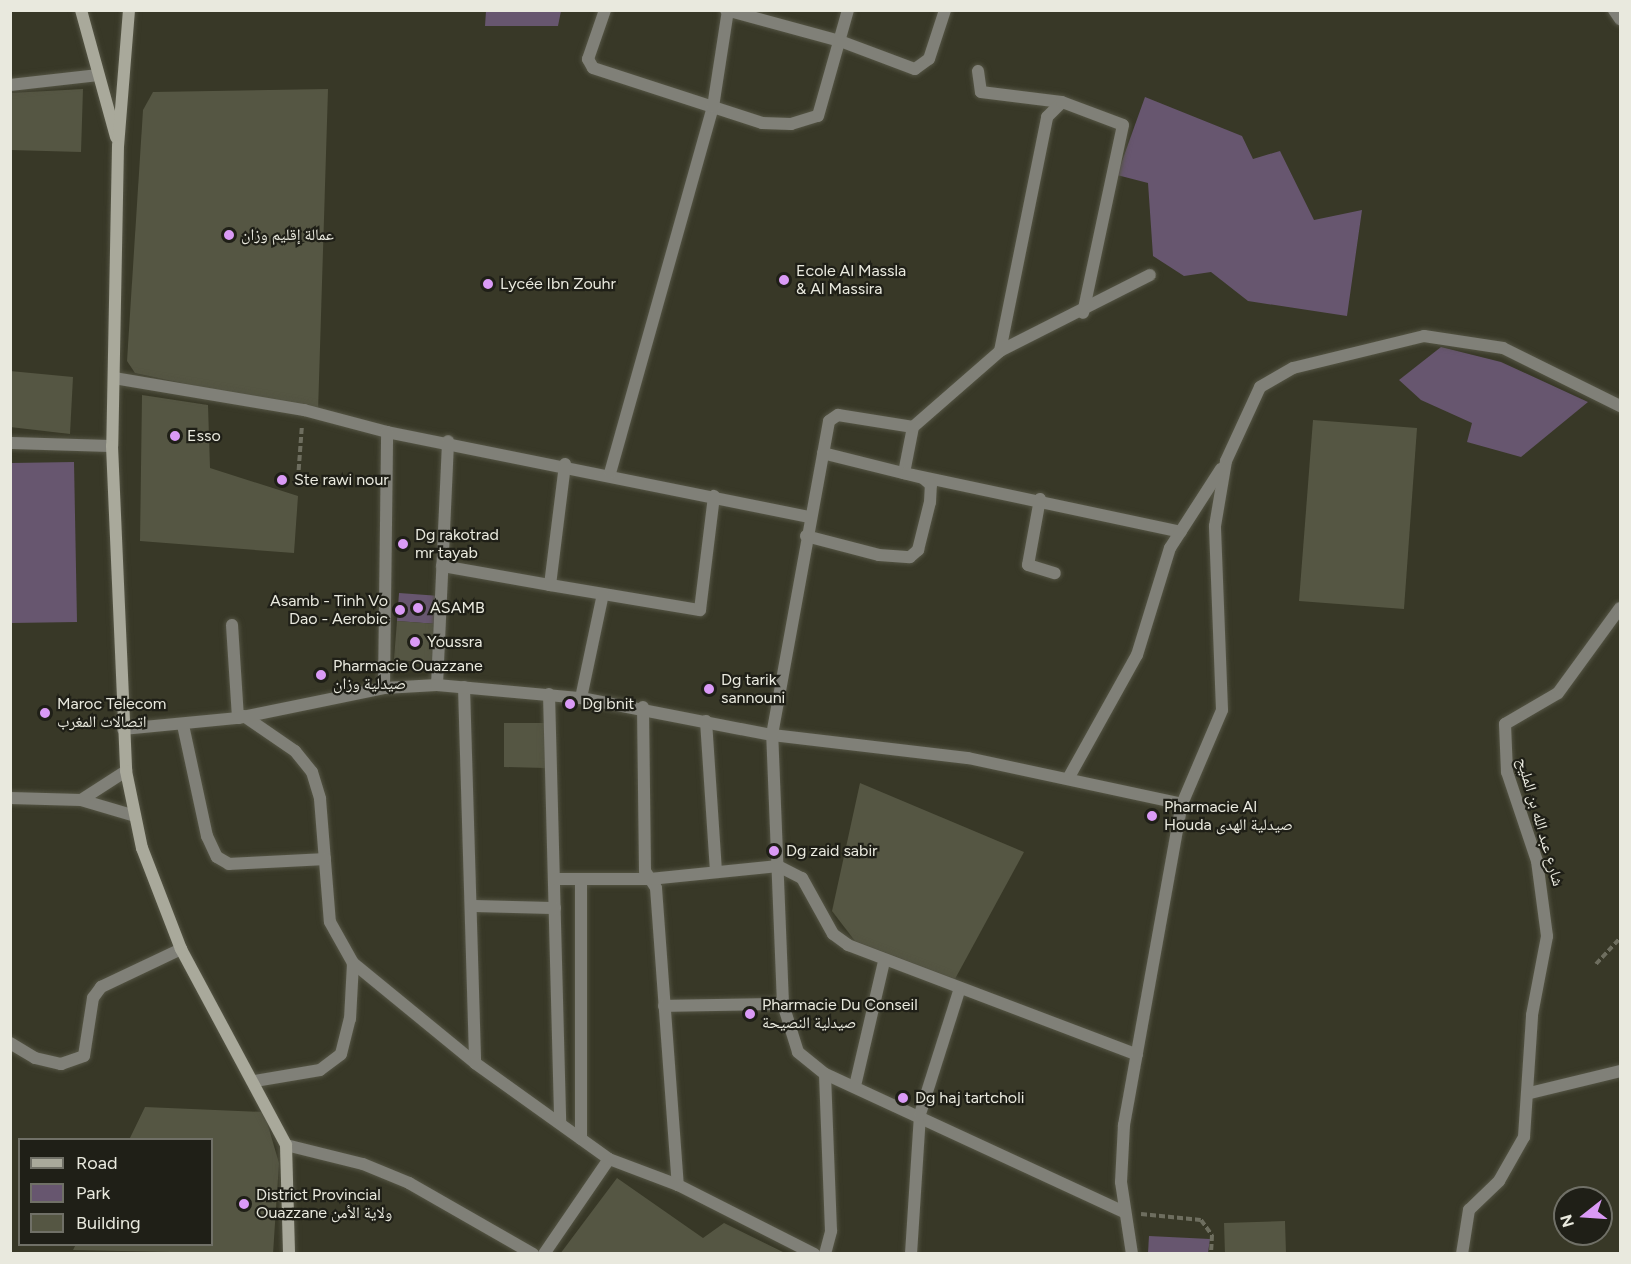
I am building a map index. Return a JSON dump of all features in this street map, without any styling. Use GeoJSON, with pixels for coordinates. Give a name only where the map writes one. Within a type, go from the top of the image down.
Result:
{"type":"FeatureCollection","features":[{"type":"Feature","properties":{"kind":"main road"},"geometry":{"type":"LineString","coordinates":[[81,10],[118,146]]}},
{"type":"Feature","properties":{"kind":"main road"},"geometry":{"type":"LineString","coordinates":[[129,10],[118,146],[112,446],[126,771],[132,815],[181,949],[255,1081],[286,1145],[289,1254]]}},
{"type":"Feature","properties":{"kind":"street"},"geometry":{"type":"LineString","coordinates":[[605,10],[588,59],[593,68],[762,123],[810,122],[822,108],[848,10]]}},
{"type":"Feature","properties":{"kind":"street"},"geometry":{"type":"LineString","coordinates":[[610,473],[713,107],[727,11],[840,41],[922,69],[945,10]]}},
{"type":"Feature","properties":{"kind":"street"},"geometry":{"type":"LineString","coordinates":[[1614,10],[1620,19]]}},
{"type":"Feature","properties":{"kind":"street"},"geometry":{"type":"LineString","coordinates":[[978,71],[981,92],[1062,102],[1123,125],[1083,313]]}},
{"type":"Feature","properties":{"kind":"street"},"geometry":{"type":"LineString","coordinates":[[10,86],[98,75]]}},
{"type":"Feature","properties":{"kind":"street"},"geometry":{"type":"LineString","coordinates":[[1000,351],[1047,117],[1062,102]]}},
{"type":"Feature","properties":{"kind":"street"},"geometry":{"type":"LineString","coordinates":[[904,473],[913,427],[1000,351],[1083,313],[1150,275]]}},
{"type":"Feature","properties":{"kind":"street"},"geometry":{"type":"LineString","coordinates":[[1068,777],[1137,655],[1159,572],[1181,532],[1226,461],[1249,404],[1274,377],[1424,336],[1503,348],[1620,406]]}},
{"type":"Feature","properties":{"kind":"street"},"geometry":{"type":"LineString","coordinates":[[114,378],[304,410],[387,432],[448,441],[610,473],[808,517]]}},
{"type":"Feature","properties":{"kind":"street"},"geometry":{"type":"LineString","coordinates":[[913,427],[838,416],[829,420],[808,517],[772,735],[783,1004],[798,1052],[825,1074],[920,1114],[1124,1212]]}},
{"type":"Feature","properties":{"kind":"street"},"geometry":{"type":"LineString","coordinates":[[384,688],[387,432]]}},
{"type":"Feature","properties":{"kind":"street"},"geometry":{"type":"LineString","coordinates":[[437,685],[448,441]]}},
{"type":"Feature","properties":{"kind":"street"},"geometry":{"type":"LineString","coordinates":[[10,443],[112,446]]}},
{"type":"Feature","properties":{"kind":"street"},"geometry":{"type":"LineString","coordinates":[[823,453],[904,473],[1040,499],[1181,532]]}},
{"type":"Feature","properties":{"kind":"street"},"geometry":{"type":"LineString","coordinates":[[1132,1254],[1124,1212],[1124,1125],[1182,804],[1222,710],[1215,526],[1226,461]]}},
{"type":"Feature","properties":{"kind":"street"},"geometry":{"type":"LineString","coordinates":[[550,585],[565,464]]}},
{"type":"Feature","properties":{"kind":"street"},"geometry":{"type":"LineString","coordinates":[[806,536],[879,555],[914,556],[932,489],[927,480],[904,473]]}},
{"type":"Feature","properties":{"kind":"street"},"geometry":{"type":"LineString","coordinates":[[442,566],[700,610],[714,496]]}},
{"type":"Feature","properties":{"kind":"street"},"geometry":{"type":"LineString","coordinates":[[1040,499],[1028,565],[1055,573]]}},
{"type":"Feature","properties":{"kind":"street"},"geometry":{"type":"LineString","coordinates":[[581,698],[603,594]]}},
{"type":"Feature","properties":{"kind":"street","name":"شارع عبد الله بن المليح"},"geometry":{"type":"LineString","coordinates":[[1462,1254],[1468,1210],[1519,1150],[1530,1093],[1530,1030],[1547,936],[1546,912],[1537,861],[1507,772],[1505,724],[1558,693],[1620,608]]}},
{"type":"Feature","properties":{"kind":"street"},"geometry":{"type":"LineString","coordinates":[[232,626],[241,717]]}},
{"type":"Feature","properties":{"kind":"street"},"geometry":{"type":"LineString","coordinates":[[123,729],[183,725],[241,717],[384,688],[437,685],[549,694],[643,707],[772,735],[897,748],[1068,777],[1182,804]]}},
{"type":"Feature","properties":{"kind":"street"},"geometry":{"type":"LineString","coordinates":[[464,687],[475,1063]]}},
{"type":"Feature","properties":{"kind":"street"},"geometry":{"type":"LineString","coordinates":[[549,694],[560,1122]]}},
{"type":"Feature","properties":{"kind":"street"},"geometry":{"type":"LineString","coordinates":[[643,707],[645,871],[656,888],[678,1185]]}},
{"type":"Feature","properties":{"kind":"street"},"geometry":{"type":"LineString","coordinates":[[241,717],[306,761],[320,799],[330,922],[353,963],[475,1063],[609,1158],[678,1185],[814,1254]]}},
{"type":"Feature","properties":{"kind":"street"},"geometry":{"type":"LineString","coordinates":[[706,721],[716,872]]}},
{"type":"Feature","properties":{"kind":"street"},"geometry":{"type":"LineString","coordinates":[[183,725],[207,836],[217,858],[229,864],[325,859]]}},
{"type":"Feature","properties":{"kind":"street"},"geometry":{"type":"LineString","coordinates":[[81,801],[126,771]]}},
{"type":"Feature","properties":{"kind":"street"},"geometry":{"type":"LineString","coordinates":[[10,798],[81,801],[132,815]]}},
{"type":"Feature","properties":{"kind":"street"},"geometry":{"type":"LineString","coordinates":[[555,879],[650,879],[778,866],[802,878],[833,934],[884,961],[1137,1055]]}},
{"type":"Feature","properties":{"kind":"street"},"geometry":{"type":"LineString","coordinates":[[581,879],[581,1140]]}},
{"type":"Feature","properties":{"kind":"street"},"geometry":{"type":"LineString","coordinates":[[471,906],[555,908]]}},
{"type":"Feature","properties":{"kind":"street"},"geometry":{"type":"LineString","coordinates":[[10,1043],[35,1058],[61,1064],[84,1056],[93,998],[101,987],[181,949]]}},
{"type":"Feature","properties":{"kind":"street"},"geometry":{"type":"LineString","coordinates":[[855,1086],[884,961]]}},
{"type":"Feature","properties":{"kind":"street"},"geometry":{"type":"LineString","coordinates":[[255,1081],[320,1070],[341,1054],[350,1019],[353,963]]}},
{"type":"Feature","properties":{"kind":"street"},"geometry":{"type":"LineString","coordinates":[[911,1254],[920,1114],[960,988]]}},
{"type":"Feature","properties":{"kind":"street"},"geometry":{"type":"LineString","coordinates":[[664,1006],[783,1004]]}},
{"type":"Feature","properties":{"kind":"street"},"geometry":{"type":"LineString","coordinates":[[1530,1093],[1620,1071]]}},
{"type":"Feature","properties":{"kind":"street"},"geometry":{"type":"LineString","coordinates":[[825,1074],[831,1231],[825,1254]]}},
{"type":"Feature","properties":{"kind":"street"},"geometry":{"type":"LineString","coordinates":[[286,1145],[363,1164],[409,1183],[533,1254]]}},
{"type":"Feature","properties":{"kind":"street"},"geometry":{"type":"LineString","coordinates":[[544,1254],[609,1158]]}},
{"type":"Feature","properties":{"kind":"path"},"geometry":{"type":"LineString","coordinates":[[298,478],[300,441]]}},
{"type":"Feature","properties":{"kind":"path"},"geometry":{"type":"LineString","coordinates":[[1596,964],[1614,951],[1620,938]]}},
{"type":"Feature","properties":{"kind":"path"},"geometry":{"type":"LineString","coordinates":[[1124,1212],[1201,1220],[1212,1235],[1211,1254]]}},
{"type":"Feature","properties":{"kind":"green space"},"geometry":{"type":"Polygon","coordinates":[[[486,10],[561,11],[558,26],[485,26],[486,10]]]}},
{"type":"Feature","properties":{"kind":"green space"},"geometry":{"type":"Polygon","coordinates":[[[1145,97],[1242,136],[1253,159],[1280,151],[1314,220],[1362,210],[1347,316],[1248,301],[1211,272],[1184,276],[1153,256],[1148,183],[1117,175],[1145,97]]]}},
{"type":"Feature","properties":{"kind":"green space"},"geometry":{"type":"Polygon","coordinates":[[[1441,347],[1501,362],[1588,402],[1521,457],[1467,442],[1472,423],[1421,400],[1399,380],[1441,347]]]}},
{"type":"Feature","properties":{"kind":"green space"},"geometry":{"type":"Polygon","coordinates":[[[74,462],[77,622],[11,623],[11,463],[74,462]]]}},
{"type":"Feature","properties":{"kind":"green space","name":"ASAMB"},"geometry":{"type":"Polygon","coordinates":[[[399,593],[440,596],[437,624],[397,621],[399,593]]]}},
{"type":"Feature","properties":{"kind":"green space"},"geometry":{"type":"Polygon","coordinates":[[[1149,1236],[1210,1239],[1208,1253],[1148,1253],[1149,1236]]]}},
{"type":"Feature","properties":{"kind":"building"},"geometry":{"type":"Polygon","coordinates":[[[83,89],[81,152],[10,150],[10,93],[83,89]]]}},
{"type":"Feature","properties":{"kind":"building","name":"عمالة إقليم وزان"},"geometry":{"type":"Polygon","coordinates":[[[328,89],[318,412],[135,373],[127,361],[143,110],[153,92],[328,89]]]}},
{"type":"Feature","properties":{"kind":"building"},"geometry":{"type":"Polygon","coordinates":[[[10,371],[73,377],[70,434],[10,427],[10,371]]]}},
{"type":"Feature","properties":{"kind":"building"},"geometry":{"type":"Polygon","coordinates":[[[142,395],[208,405],[210,468],[298,496],[294,553],[140,541],[142,395]]]}},
{"type":"Feature","properties":{"kind":"building"},"geometry":{"type":"Polygon","coordinates":[[[1313,420],[1417,428],[1404,609],[1299,601],[1313,420]]]}},
{"type":"Feature","properties":{"kind":"building","name":"Youssra"},"geometry":{"type":"Polygon","coordinates":[[[397,621],[437,624],[433,664],[394,659],[397,621]]]}},
{"type":"Feature","properties":{"kind":"building"},"geometry":{"type":"Polygon","coordinates":[[[504,723],[545,723],[545,768],[504,767],[504,723]]]}},
{"type":"Feature","properties":{"kind":"building"},"geometry":{"type":"Polygon","coordinates":[[[860,783],[1024,852],[955,979],[855,941],[832,911],[860,783]]]}},
{"type":"Feature","properties":{"kind":"building","name":"District Provincial Ouazzane ولاية الأمن"},"geometry":{"type":"Polygon","coordinates":[[[145,1107],[264,1112],[279,1163],[273,1254],[73,1250],[75,1246],[213,1246],[213,1138],[130,1138],[145,1107]]]}},
{"type":"Feature","properties":{"kind":"building"},"geometry":{"type":"Polygon","coordinates":[[[617,1178],[703,1238],[724,1223],[787,1254],[560,1254],[617,1178]]]}},
{"type":"Feature","properties":{"kind":"building"},"geometry":{"type":"Polygon","coordinates":[[[1285,1221],[1286,1254],[1225,1254],[1224,1223],[1285,1221]]]}},
{"type":"Feature","properties":{"kind":"place","name":"عمالة إقليم وزان"},"geometry":{"type":"Point","coordinates":[229,235]}},
{"type":"Feature","properties":{"kind":"place","name":"Ecole Al Massla & Al Massira"},"geometry":{"type":"Point","coordinates":[784,280]}},
{"type":"Feature","properties":{"kind":"place","name":"Lycée Ibn Zouhr"},"geometry":{"type":"Point","coordinates":[488,284]}},
{"type":"Feature","properties":{"kind":"place","name":"Esso"},"geometry":{"type":"Point","coordinates":[175,436]}},
{"type":"Feature","properties":{"kind":"place","name":"Ste rawi nour"},"geometry":{"type":"Point","coordinates":[282,480]}},
{"type":"Feature","properties":{"kind":"place","name":"Dg rakotrad mr tayab"},"geometry":{"type":"Point","coordinates":[403,544]}},
{"type":"Feature","properties":{"kind":"place","name":"ASAMB"},"geometry":{"type":"Point","coordinates":[418,608]}},
{"type":"Feature","properties":{"kind":"place","name":"Asamb - Tinh Vo Dao - Aerobic"},"geometry":{"type":"Point","coordinates":[400,610]}},
{"type":"Feature","properties":{"kind":"place","name":"Youssra"},"geometry":{"type":"Point","coordinates":[415,642]}},
{"type":"Feature","properties":{"kind":"place","name":"Pharmacie Ouazzane صيدلية وزان"},"geometry":{"type":"Point","coordinates":[321,675]}},
{"type":"Feature","properties":{"kind":"place","name":"Dg tarik sannouni"},"geometry":{"type":"Point","coordinates":[709,689]}},
{"type":"Feature","properties":{"kind":"place","name":"Dg bnit"},"geometry":{"type":"Point","coordinates":[570,704]}},
{"type":"Feature","properties":{"kind":"place","name":"Maroc Telecom اتصالات المغرب"},"geometry":{"type":"Point","coordinates":[45,713]}},
{"type":"Feature","properties":{"kind":"place","name":"Pharmacie Al Houda صيدلية الهدى"},"geometry":{"type":"Point","coordinates":[1152,816]}},
{"type":"Feature","properties":{"kind":"place","name":"Dg zaid sabir"},"geometry":{"type":"Point","coordinates":[774,851]}},
{"type":"Feature","properties":{"kind":"place","name":"Pharmacie Du Conseil صيدلية النصيحة"},"geometry":{"type":"Point","coordinates":[750,1014]}},
{"type":"Feature","properties":{"kind":"place","name":"Dg haj tartcholi"},"geometry":{"type":"Point","coordinates":[903,1098]}},
{"type":"Feature","properties":{"kind":"place","name":"District Provincial Ouazzane ولاية الأمن"},"geometry":{"type":"Point","coordinates":[244,1204]}}]}
